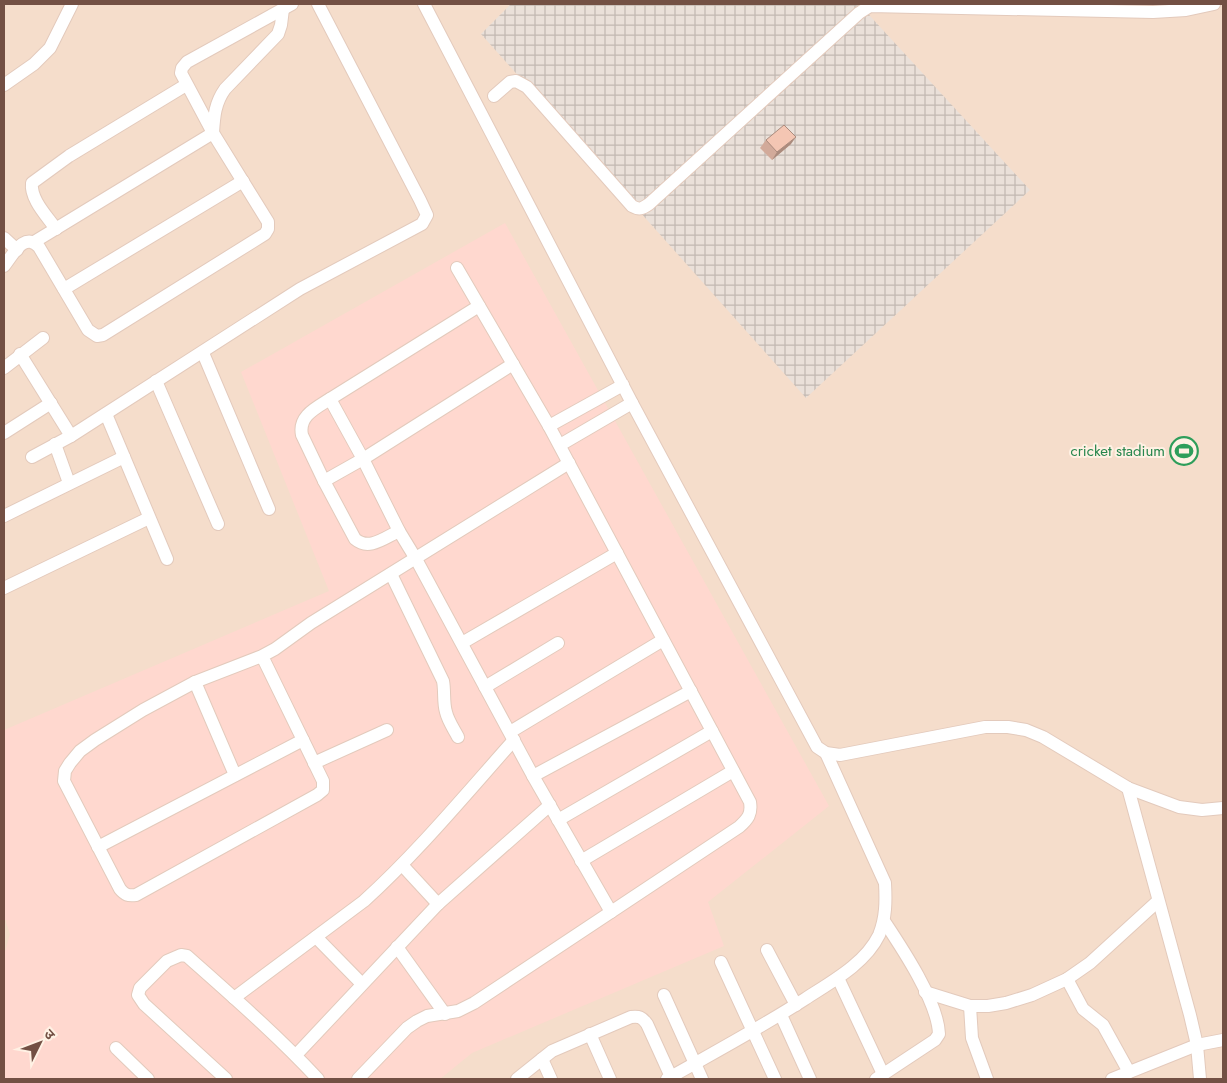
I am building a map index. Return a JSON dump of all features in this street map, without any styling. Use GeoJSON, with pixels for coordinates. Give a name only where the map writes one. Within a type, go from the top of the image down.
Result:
{"type":"FeatureCollection","features":[{"type":"Feature","properties":{"kind":"street"},"geometry":{"type":"LineString","coordinates":[[4,85],[34,64],[50,48],[72,4]]}},
{"type":"Feature","properties":{"kind":"street"},"geometry":{"type":"LineString","coordinates":[[32,457],[71,436],[308,285],[422,224],[427,215],[318,4]]}},
{"type":"Feature","properties":{"kind":"street"},"geometry":{"type":"LineString","coordinates":[[424,4],[632,403],[817,747],[826,753],[840,756],[985,727],[1008,727],[1026,730],[1043,736],[1128,788],[1179,806],[1202,810],[1223,808]]}},
{"type":"Feature","properties":{"kind":"street"},"geometry":{"type":"LineString","coordinates":[[494,96],[510,82],[516,80],[521,82],[637,210],[643,209],[649,204],[845,25],[870,6],[1153,12],[1186,10],[1214,4]]}},
{"type":"Feature","properties":{"kind":"street"},"geometry":{"type":"LineString","coordinates":[[34,242],[88,330],[97,336],[111,330],[265,234],[268,229],[268,222],[213,133],[186,86],[181,73],[182,68],[187,62],[287,6]]}},
{"type":"Feature","properties":{"kind":"street"},"geometry":{"type":"LineString","coordinates":[[213,133],[214,110],[218,99],[225,89],[278,34],[287,6]]}},
{"type":"Feature","properties":{"kind":"street"},"geometry":{"type":"LineString","coordinates":[[56,229],[35,198],[32,183],[69,156],[186,86]]}},
{"type":"Feature","properties":{"kind":"street"},"geometry":{"type":"LineString","coordinates":[[4,266],[16,250],[27,241],[34,242],[213,133]]}},
{"type":"Feature","properties":{"kind":"street"},"geometry":{"type":"LineString","coordinates":[[64,290],[242,181]]}},
{"type":"Feature","properties":{"kind":"street"},"geometry":{"type":"LineString","coordinates":[[4,238],[16,250]]}},
{"type":"Feature","properties":{"kind":"street"},"geometry":{"type":"LineString","coordinates":[[358,1079],[407,1028],[417,1021],[427,1016],[458,1011],[474,1004],[739,828],[747,820],[751,812],[750,802],[560,445],[457,268]]}},
{"type":"Feature","properties":{"kind":"street"},"geometry":{"type":"LineString","coordinates":[[399,531],[367,545],[361,544],[355,539],[324,482],[300,428],[308,414],[330,399],[479,306]]}},
{"type":"Feature","properties":{"kind":"street"},"geometry":{"type":"LineString","coordinates":[[4,368],[43,338]]}},
{"type":"Feature","properties":{"kind":"street"},"geometry":{"type":"LineString","coordinates":[[203,353],[269,509]]}},
{"type":"Feature","properties":{"kind":"street"},"geometry":{"type":"LineString","coordinates":[[20,354],[71,436]]}},
{"type":"Feature","properties":{"kind":"street"},"geometry":{"type":"LineString","coordinates":[[324,482],[513,364]]}},
{"type":"Feature","properties":{"kind":"street"},"geometry":{"type":"LineString","coordinates":[[156,381],[218,524]]}},
{"type":"Feature","properties":{"kind":"street"},"geometry":{"type":"LineString","coordinates":[[549,426],[623,385]]}},
{"type":"Feature","properties":{"kind":"street"},"geometry":{"type":"LineString","coordinates":[[330,399],[399,531],[558,820],[611,912]]}},
{"type":"Feature","properties":{"kind":"street"},"geometry":{"type":"LineString","coordinates":[[560,445],[632,403]]}},
{"type":"Feature","properties":{"kind":"street"},"geometry":{"type":"LineString","coordinates":[[4,433],[51,404]]}},
{"type":"Feature","properties":{"kind":"street"},"geometry":{"type":"LineString","coordinates":[[106,414],[167,559]]}},
{"type":"Feature","properties":{"kind":"street"},"geometry":{"type":"LineString","coordinates":[[55,444],[69,483]]}},
{"type":"Feature","properties":{"kind":"street"},"geometry":{"type":"LineString","coordinates":[[4,516],[124,457]]}},
{"type":"Feature","properties":{"kind":"street"},"geometry":{"type":"LineString","coordinates":[[262,656],[323,781],[323,790],[136,895],[129,896],[120,889],[64,781],[65,771],[80,751],[143,710],[195,682],[262,656],[275,649],[311,623],[569,463]]}},
{"type":"Feature","properties":{"kind":"street"},"geometry":{"type":"LineString","coordinates":[[4,588],[149,518]]}},
{"type":"Feature","properties":{"kind":"street"},"geometry":{"type":"LineString","coordinates":[[462,643],[617,553]]}},
{"type":"Feature","properties":{"kind":"street"},"geometry":{"type":"LineString","coordinates":[[391,574],[443,681],[446,713],[458,737]]}},
{"type":"Feature","properties":{"kind":"street"},"geometry":{"type":"LineString","coordinates":[[234,998],[364,901],[402,865],[512,736],[663,640]]}},
{"type":"Feature","properties":{"kind":"street"},"geometry":{"type":"LineString","coordinates":[[485,687],[558,644]]}},
{"type":"Feature","properties":{"kind":"street"},"geometry":{"type":"LineString","coordinates":[[195,682],[235,775]]}},
{"type":"Feature","properties":{"kind":"street"},"geometry":{"type":"LineString","coordinates":[[534,776],[691,691]]}},
{"type":"Feature","properties":{"kind":"street"},"geometry":{"type":"LineString","coordinates":[[314,763],[387,730]]}},
{"type":"Feature","properties":{"kind":"street"},"geometry":{"type":"LineString","coordinates":[[558,820],[712,731]]}},
{"type":"Feature","properties":{"kind":"street"},"geometry":{"type":"LineString","coordinates":[[98,847],[303,740]]}},
{"type":"Feature","properties":{"kind":"street"},"geometry":{"type":"LineString","coordinates":[[517,1079],[558,1048],[631,1017],[638,1016],[643,1018],[670,1078],[781,1015],[838,978],[865,954],[878,936],[884,921],[885,882],[826,753]]}},
{"type":"Feature","properties":{"kind":"street"},"geometry":{"type":"LineString","coordinates":[[582,861],[733,771]]}},
{"type":"Feature","properties":{"kind":"street"},"geometry":{"type":"LineString","coordinates":[[1128,788],[1197,1045],[1200,1079]]}},
{"type":"Feature","properties":{"kind":"street"},"geometry":{"type":"LineString","coordinates":[[296,1055],[438,904],[550,805]]}},
{"type":"Feature","properties":{"kind":"street"},"geometry":{"type":"LineString","coordinates":[[402,865],[438,904]]}},
{"type":"Feature","properties":{"kind":"street"},"geometry":{"type":"LineString","coordinates":[[925,992],[970,1006],[1006,1003],[1032,995],[1067,979],[1090,963],[1158,901]]}},
{"type":"Feature","properties":{"kind":"street"},"geometry":{"type":"LineString","coordinates":[[838,978],[879,1077],[935,1040],[939,1034],[939,1026],[925,992],[902,948],[884,921]]}},
{"type":"Feature","properties":{"kind":"street"},"geometry":{"type":"LineString","coordinates":[[316,937],[362,984]]}},
{"type":"Feature","properties":{"kind":"street"},"geometry":{"type":"LineString","coordinates":[[397,947],[444,1014]]}},
{"type":"Feature","properties":{"kind":"street"},"geometry":{"type":"LineString","coordinates":[[768,950],[796,1004]]}},
{"type":"Feature","properties":{"kind":"street"},"geometry":{"type":"LineString","coordinates":[[226,1079],[144,1004],[138,996],[140,988],[167,961],[181,955],[187,956],[296,1055],[318,1079]]}},
{"type":"Feature","properties":{"kind":"street"},"geometry":{"type":"LineString","coordinates":[[720,962],[775,1079]]}},
{"type":"Feature","properties":{"kind":"street"},"geometry":{"type":"LineString","coordinates":[[1067,979],[1083,1009],[1103,1025],[1129,1072]]}},
{"type":"Feature","properties":{"kind":"street"},"geometry":{"type":"LineString","coordinates":[[664,995],[702,1079]]}},
{"type":"Feature","properties":{"kind":"street"},"geometry":{"type":"LineString","coordinates":[[970,1006],[972,1038],[987,1079]]}},
{"type":"Feature","properties":{"kind":"street"},"geometry":{"type":"LineString","coordinates":[[781,1015],[810,1079]]}},
{"type":"Feature","properties":{"kind":"street"},"geometry":{"type":"LineString","coordinates":[[590,1034],[610,1079]]}},
{"type":"Feature","properties":{"kind":"street"},"geometry":{"type":"LineString","coordinates":[[1112,1079],[1197,1045],[1223,1040]]}},
{"type":"Feature","properties":{"kind":"street"},"geometry":{"type":"LineString","coordinates":[[116,1048],[148,1079]]}},
{"type":"Feature","properties":{"kind":"street"},"geometry":{"type":"LineString","coordinates":[[542,1059],[551,1079]]}},
{"type":"Feature","properties":{"kind":"shaded area"},"geometry":{"type":"Polygon","coordinates":[[[4,4],[1223,4],[1223,1079],[4,1079],[4,4]]]}},
{"type":"Feature","properties":{"kind":"shaded area"},"geometry":{"type":"Polygon","coordinates":[[[511,4],[859,4],[1030,190],[806,398],[481,34],[511,4]]]}},
{"type":"Feature","properties":{"kind":"shaded area"},"geometry":{"type":"Polygon","coordinates":[[[505,223],[829,806],[708,902],[724,946],[472,1053],[440,1079],[4,1079],[4,955],[10,934],[4,916],[4,730],[329,591],[241,372],[505,223]]]}},
{"type":"Feature","properties":{"kind":"building"},"geometry":{"type":"Polygon","coordinates":[[[784,125],[796,137],[777,152],[766,140],[784,125]]]}},
{"type":"Feature","properties":{"kind":"place","name":"cricket stadium"},"geometry":{"type":"Point","coordinates":[1184,451]}}]}
